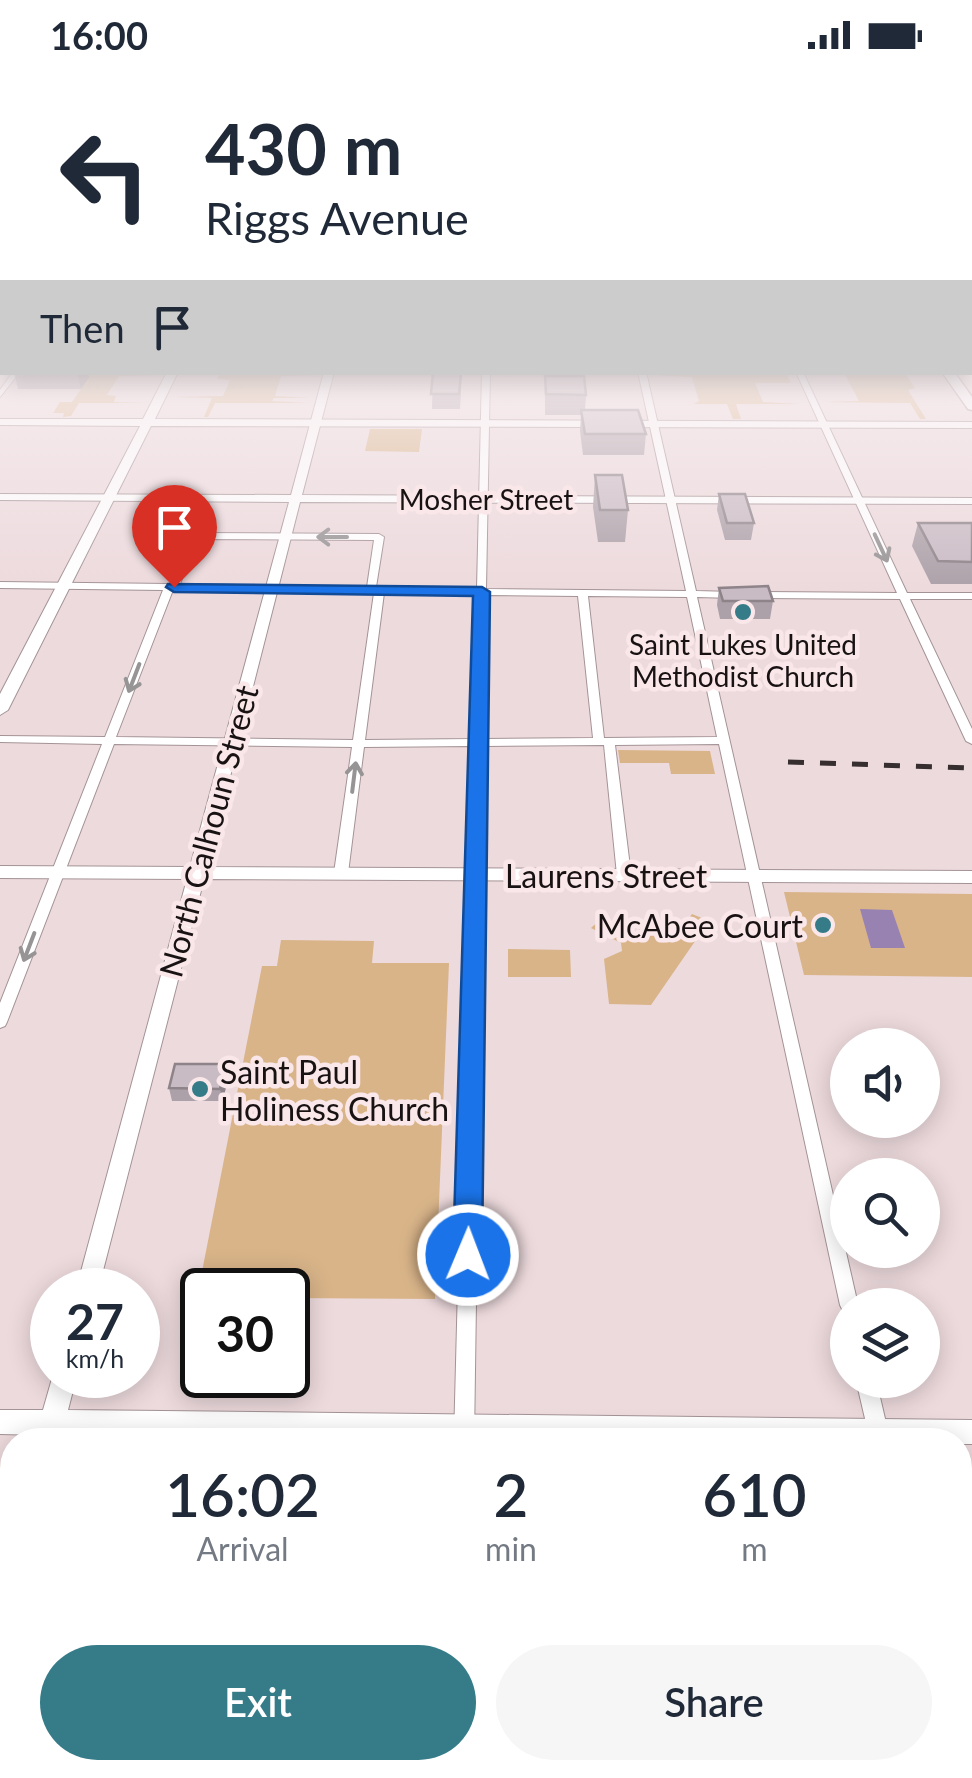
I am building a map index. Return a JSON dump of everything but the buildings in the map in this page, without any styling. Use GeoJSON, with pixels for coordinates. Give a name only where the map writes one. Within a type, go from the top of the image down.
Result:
{"type":"FeatureCollection","features":[{"type":"Feature","properties":{"kind":"main road"},"geometry":{"type":"LineString","coordinates":[[0,710],[144,430]]}},
{"type":"Feature","properties":{"kind":"street","name":"North Calhoun Street"},"geometry":{"type":"LineString","coordinates":[[93,1268],[314,430]]}},
{"type":"Feature","properties":{"kind":"street"},"geometry":{"type":"LineString","coordinates":[[464,1428],[484,430]]}},
{"type":"Feature","properties":{"kind":"street"},"geometry":{"type":"LineString","coordinates":[[654,430],[846,1288]]}},
{"type":"Feature","properties":{"kind":"street"},"geometry":{"type":"LineString","coordinates":[[826,430],[972,741]]}},
{"type":"Feature","properties":{"kind":"street","name":"Mosher Street"},"geometry":{"type":"LineString","coordinates":[[0,497],[972,501]]}},
{"type":"Feature","properties":{"kind":"street"},"geometry":{"type":"LineString","coordinates":[[0,1022],[194,536],[379,537],[341,874]]}},
{"type":"Feature","properties":{"kind":"street"},"geometry":{"type":"LineString","coordinates":[[0,585],[972,596]]}},
{"type":"Feature","properties":{"kind":"street"},"geometry":{"type":"LineString","coordinates":[[583,593],[624,875]]}},
{"type":"Feature","properties":{"kind":"street"},"geometry":{"type":"LineString","coordinates":[[0,739],[358,744],[724,740]]}},
{"type":"Feature","properties":{"kind":"street","name":"Laurens Street"},"geometry":{"type":"LineString","coordinates":[[0,872],[972,877]]}},
{"type":"Feature","properties":{"kind":"street"},"geometry":{"type":"LineString","coordinates":[[55,1428],[61,1398]]}},
{"type":"Feature","properties":{"kind":"street"},"geometry":{"type":"LineString","coordinates":[[870,1398],[876,1428]]}},
{"type":"Feature","properties":{"kind":"street"},"geometry":{"type":"LineString","coordinates":[[0,1422],[32,1428]]}},
{"type":"Feature","properties":{"kind":"shaded area"},"geometry":{"type":"Polygon","coordinates":[[[370,430],[422,430],[419,452],[365,451],[370,430]]]}},
{"type":"Feature","properties":{"kind":"shaded area"},"geometry":{"type":"Polygon","coordinates":[[[618,750],[710,751],[715,774],[671,774],[669,763],[620,763],[618,750]]]}},
{"type":"Feature","properties":{"kind":"shaded area"},"geometry":{"type":"Polygon","coordinates":[[[784,892],[972,894],[972,977],[804,975],[784,892]]]}},
{"type":"Feature","properties":{"kind":"shaded area"},"geometry":{"type":"Polygon","coordinates":[[[860,909],[892,910],[905,948],[871,948],[860,909]]]}},
{"type":"Feature","properties":{"kind":"shaded area"},"geometry":{"type":"Polygon","coordinates":[[[692,914],[709,921],[651,1005],[609,1004],[604,959],[622,951],[621,943],[591,928],[613,922],[637,932],[641,927],[672,941],[692,914]]]}},
{"type":"Feature","properties":{"kind":"shaded area"},"geometry":{"type":"Polygon","coordinates":[[[281,940],[374,941],[372,963],[449,963],[435,1299],[310,1298],[310,1268],[203,1268],[262,966],[277,966],[281,940]]]}},
{"type":"Feature","properties":{"kind":"shaded area"},"geometry":{"type":"Polygon","coordinates":[[[508,949],[570,950],[571,977],[508,977],[508,949]]]}},
{"type":"Feature","properties":{"kind":"railway"},"geometry":{"type":"LineString","coordinates":[[788,762],[972,768]]}},
{"type":"Feature","properties":{"kind":"place","name":"Saint Lukes United Methodist Church"},"geometry":{"type":"Point","coordinates":[743,612]}},
{"type":"Feature","properties":{"kind":"place","name":"McAbee Court"},"geometry":{"type":"Point","coordinates":[823,925]}},
{"type":"Feature","properties":{"kind":"place","name":"Saint Paul Holiness Church"},"geometry":{"type":"Point","coordinates":[200,1089]}},
{"type":"Feature","properties":{"kind":"route"},"geometry":{"type":"LineString","coordinates":[[174,587],[482,592],[468,1255]]}}]}
